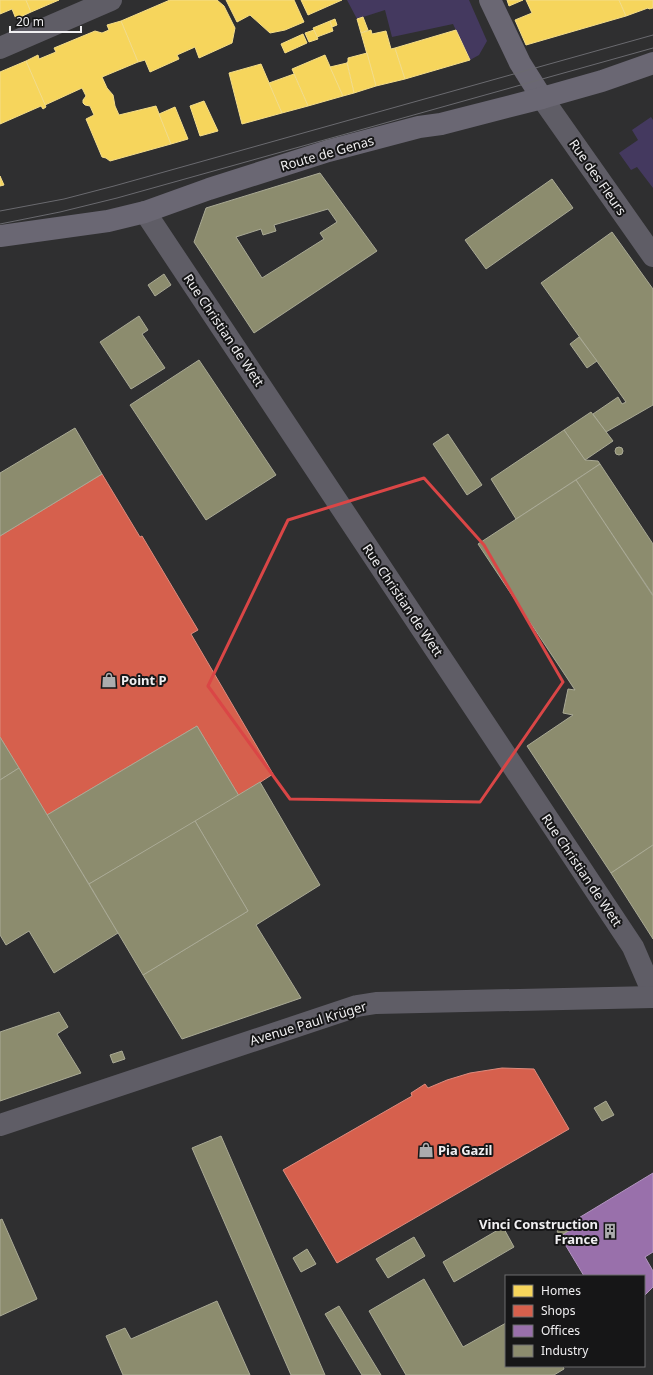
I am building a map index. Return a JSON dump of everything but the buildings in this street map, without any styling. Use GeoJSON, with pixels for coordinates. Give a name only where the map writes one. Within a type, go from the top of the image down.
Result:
{"type":"FeatureCollection","features":[{"type":"Feature","properties":{"kind":"main road"},"geometry":{"type":"LineString","coordinates":[[490,0],[520,63],[542,98]]}},
{"type":"Feature","properties":{"kind":"main road","name":"Route de Genas"},"geometry":{"type":"LineString","coordinates":[[0,236],[108,221],[145,212],[209,189],[328,151],[419,127],[441,124],[542,98],[602,81],[653,63]]}},
{"type":"Feature","properties":{"kind":"street"},"geometry":{"type":"LineString","coordinates":[[0,48],[111,0]]}},
{"type":"Feature","properties":{"kind":"street","name":"Rue des Fleurs"},"geometry":{"type":"LineString","coordinates":[[542,98],[653,256]]}},
{"type":"Feature","properties":{"kind":"street","name":"Rue Christian de Wett"},"geometry":{"type":"LineString","coordinates":[[145,212],[633,947],[653,993]]}},
{"type":"Feature","properties":{"kind":"street","name":"Avenue Paul Krüger"},"geometry":{"type":"LineString","coordinates":[[0,1125],[357,1006],[376,1003],[653,997]]}},
{"type":"Feature","properties":{"kind":"highlighted area"},"geometry":{"type":"Polygon","coordinates":[[[424,478],[484,545],[563,682],[480,802],[290,799],[208,686],[288,520],[424,478]]]}},
{"type":"Feature","properties":{"kind":"shaded area"},"geometry":{"type":"Polygon","coordinates":[[[347,0],[469,0],[487,41],[479,55],[470,60],[453,24],[392,37],[385,10],[357,19],[347,0]]]}},
{"type":"Feature","properties":{"kind":"shaded area"},"geometry":{"type":"Polygon","coordinates":[[[651,117],[653,120],[653,188],[637,167],[631,170],[619,153],[638,140],[632,130],[651,117]]]}},
{"type":"Feature","properties":{"kind":"tram line"},"geometry":{"type":"LineString","coordinates":[[0,211],[64,199],[114,186],[653,35]]}},
{"type":"Feature","properties":{"kind":"tram line"},"geometry":{"type":"LineString","coordinates":[[0,224],[60,212],[117,198],[653,48]]}},
{"type":"Feature","properties":{"kind":"place","name":"Point P"},"geometry":{"type":"Point","coordinates":[109,680]}},
{"type":"Feature","properties":{"kind":"place","name":"Pia Gazil"},"geometry":{"type":"Point","coordinates":[426,1150]}},
{"type":"Feature","properties":{"kind":"place","name":"Vinci Construction France"},"geometry":{"type":"Point","coordinates":[610,1231]}}]}
